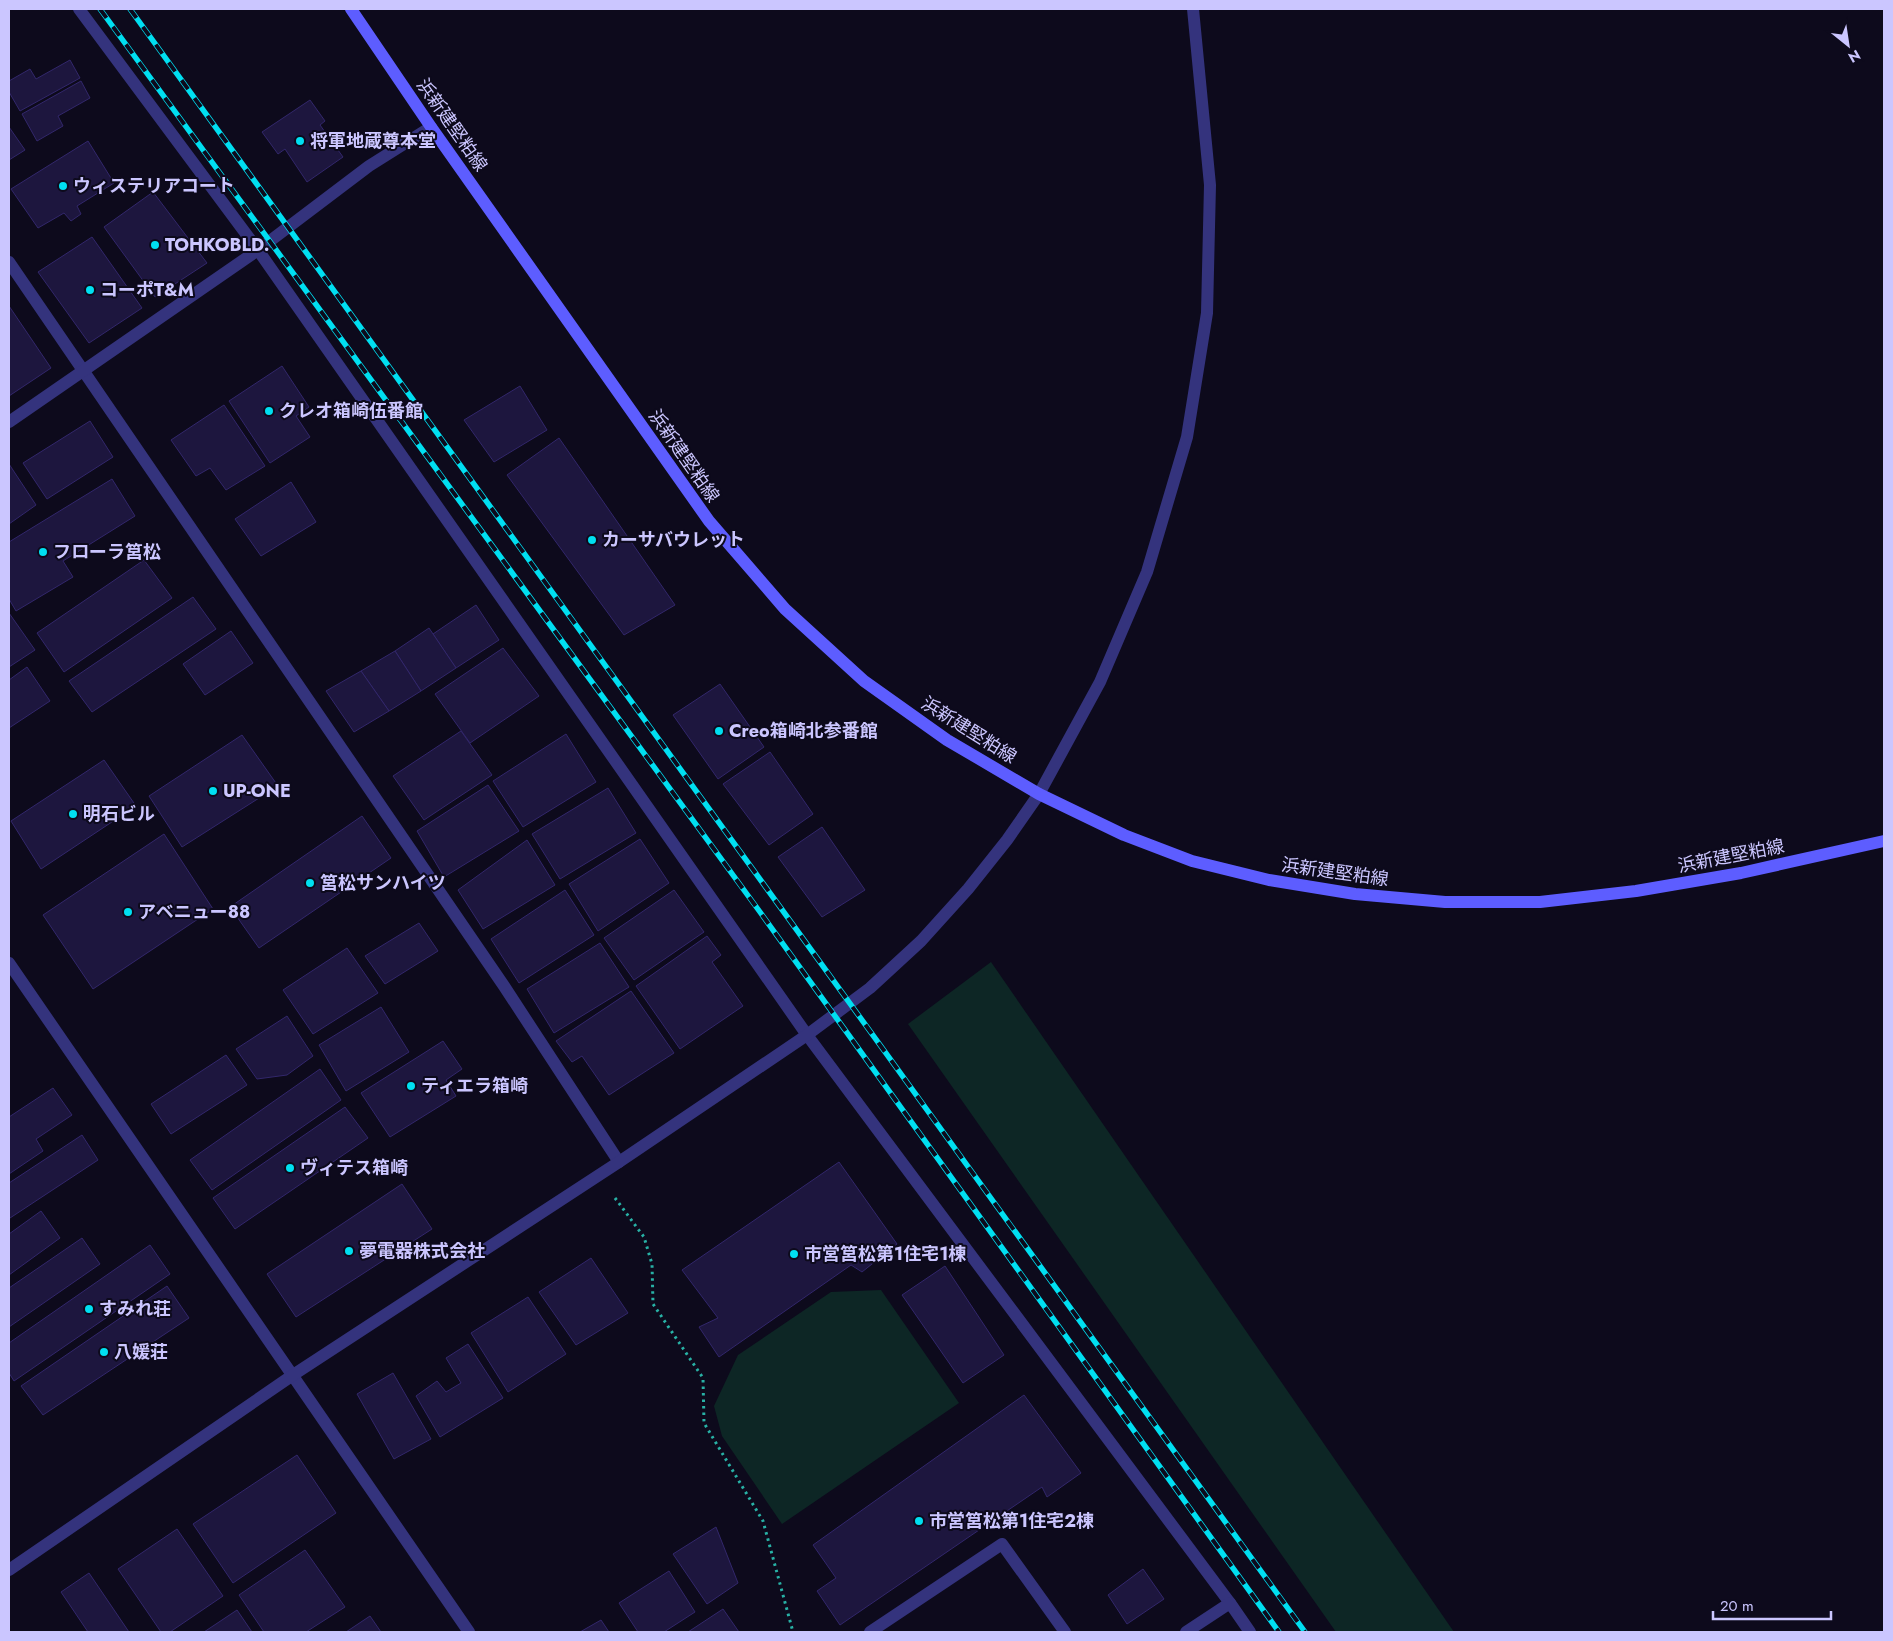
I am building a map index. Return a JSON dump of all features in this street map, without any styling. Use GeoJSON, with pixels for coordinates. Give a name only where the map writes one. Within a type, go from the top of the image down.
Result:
{"type":"FeatureCollection","features":[{"type":"Feature","properties":{"kind":"main road","name":"浜新建堅粕線"},"geometry":{"type":"LineString","coordinates":[[351,9],[431,127],[709,521],[785,609],[864,681],[947,740],[1039,794],[1124,835],[1192,861],[1279,882],[1356,894],[1445,902],[1540,902],[1636,892],[1741,873],[1884,841]]}},
{"type":"Feature","properties":{"kind":"street"},"geometry":{"type":"LineString","coordinates":[[79,9],[258,250],[806,1035],[1250,1632]]}},
{"type":"Feature","properties":{"kind":"street"},"geometry":{"type":"LineString","coordinates":[[9,1570],[293,1375],[619,1162],[806,1035],[870,988],[921,940],[968,889],[1006,840],[1039,794],[1100,682],[1147,572],[1187,437],[1207,312],[1210,185],[1193,9]]}},
{"type":"Feature","properties":{"kind":"street"},"geometry":{"type":"LineString","coordinates":[[9,422],[258,250],[369,166],[431,127]]}},
{"type":"Feature","properties":{"kind":"street"},"geometry":{"type":"LineString","coordinates":[[9,262],[504,986],[619,1162]]}},
{"type":"Feature","properties":{"kind":"street"},"geometry":{"type":"LineString","coordinates":[[9,963],[469,1632]]}},
{"type":"Feature","properties":{"kind":"street"},"geometry":{"type":"LineString","coordinates":[[870,1632],[1002,1544],[1065,1632]]}},
{"type":"Feature","properties":{"kind":"street"},"geometry":{"type":"LineString","coordinates":[[1186,1632],[1230,1603]]}},
{"type":"Feature","properties":{"kind":"path"},"geometry":{"type":"LineString","coordinates":[[599,1175],[644,1236],[652,1264],[653,1304],[703,1378],[704,1424],[763,1521],[793,1632]]}},
{"type":"Feature","properties":{"kind":"green space"},"geometry":{"type":"Polygon","coordinates":[[[991,962],[1454,1632],[1336,1632],[908,1024],[991,962]]]}},
{"type":"Feature","properties":{"kind":"green space"},"geometry":{"type":"Polygon","coordinates":[[[881,1290],[959,1403],[782,1524],[722,1436],[714,1406],[738,1355],[831,1292],[881,1290]]]}},
{"type":"Feature","properties":{"kind":"building"},"geometry":{"type":"Polygon","coordinates":[[[70,60],[80,78],[20,111],[9,92],[9,81],[30,69],[36,79],[70,60]]]}},
{"type":"Feature","properties":{"kind":"building"},"geometry":{"type":"Polygon","coordinates":[[[81,81],[90,98],[58,116],[63,126],[37,141],[22,114],[81,81]]]}},
{"type":"Feature","properties":{"kind":"building","name":"将軍地蔵尊本堂"},"geometry":{"type":"Polygon","coordinates":[[[310,100],[325,121],[320,125],[343,157],[307,182],[285,149],[278,154],[262,132],[310,100]]]}},
{"type":"Feature","properties":{"kind":"building"},"geometry":{"type":"Polygon","coordinates":[[[9,127],[25,150],[9,160],[9,127]]]}},
{"type":"Feature","properties":{"kind":"building","name":"ウィステリアコート"},"geometry":{"type":"Polygon","coordinates":[[[88,141],[114,183],[77,206],[81,214],[71,221],[64,213],[38,228],[11,189],[88,141]]]}},
{"type":"Feature","properties":{"kind":"building","name":"TOHKOBLD."},"geometry":{"type":"Polygon","coordinates":[[[153,192],[207,263],[155,297],[104,227],[153,192]]]}},
{"type":"Feature","properties":{"kind":"building","name":"コーポT&M"},"geometry":{"type":"Polygon","coordinates":[[[92,237],[142,308],[89,343],[38,272],[92,237]]]}},
{"type":"Feature","properties":{"kind":"building"},"geometry":{"type":"Polygon","coordinates":[[[9,306],[51,368],[9,396],[9,306]]]}},
{"type":"Feature","properties":{"kind":"building","name":"クレオ箱崎伍番館"},"geometry":{"type":"Polygon","coordinates":[[[282,366],[309,407],[296,416],[310,437],[270,463],[229,401],[282,366]]]}},
{"type":"Feature","properties":{"kind":"building"},"geometry":{"type":"Polygon","coordinates":[[[520,386],[547,430],[494,462],[464,420],[520,386]]]}},
{"type":"Feature","properties":{"kind":"building"},"geometry":{"type":"Polygon","coordinates":[[[224,405],[265,466],[226,490],[210,468],[196,476],[171,440],[224,405]]]}},
{"type":"Feature","properties":{"kind":"building"},"geometry":{"type":"Polygon","coordinates":[[[90,421],[113,457],[47,499],[23,463],[90,421]]]}},
{"type":"Feature","properties":{"kind":"building","name":"カーサバウレット"},"geometry":{"type":"Polygon","coordinates":[[[559,438],[675,605],[624,635],[507,475],[559,438]]]}},
{"type":"Feature","properties":{"kind":"building"},"geometry":{"type":"Polygon","coordinates":[[[9,464],[36,505],[9,524],[9,464]]]}},
{"type":"Feature","properties":{"kind":"building","name":"フローラ筥松"},"geometry":{"type":"Polygon","coordinates":[[[112,479],[135,516],[63,561],[73,577],[16,611],[9,599],[9,542],[112,479]]]}},
{"type":"Feature","properties":{"kind":"building"},"geometry":{"type":"Polygon","coordinates":[[[291,482],[316,522],[261,556],[235,519],[291,482]]]}},
{"type":"Feature","properties":{"kind":"building"},"geometry":{"type":"Polygon","coordinates":[[[144,560],[172,598],[64,672],[37,633],[144,560]]]}},
{"type":"Feature","properties":{"kind":"building"},"geometry":{"type":"Polygon","coordinates":[[[193,597],[216,629],[92,712],[69,681],[193,597]]]}},
{"type":"Feature","properties":{"kind":"building"},"geometry":{"type":"Polygon","coordinates":[[[476,605],[499,640],[456,668],[433,634],[476,605]]]}},
{"type":"Feature","properties":{"kind":"building"},"geometry":{"type":"Polygon","coordinates":[[[9,613],[35,650],[9,667],[9,613]]]}},
{"type":"Feature","properties":{"kind":"building"},"geometry":{"type":"Polygon","coordinates":[[[429,628],[456,668],[421,691],[395,651],[429,628]]]}},
{"type":"Feature","properties":{"kind":"building"},"geometry":{"type":"Polygon","coordinates":[[[231,631],[253,663],[205,695],[183,664],[231,631]]]}},
{"type":"Feature","properties":{"kind":"building"},"geometry":{"type":"Polygon","coordinates":[[[503,648],[539,696],[470,743],[435,694],[503,648]]]}},
{"type":"Feature","properties":{"kind":"building"},"geometry":{"type":"Polygon","coordinates":[[[395,651],[421,691],[389,711],[361,671],[395,651]]]}},
{"type":"Feature","properties":{"kind":"building"},"geometry":{"type":"Polygon","coordinates":[[[27,667],[50,701],[9,728],[9,680],[27,667]]]}},
{"type":"Feature","properties":{"kind":"building"},"geometry":{"type":"Polygon","coordinates":[[[361,671],[389,711],[354,732],[326,691],[361,671]]]}},
{"type":"Feature","properties":{"kind":"building","name":"Creo箱崎北参番館"},"geometry":{"type":"Polygon","coordinates":[[[720,684],[764,747],[718,779],[673,715],[720,684]]]}},
{"type":"Feature","properties":{"kind":"building"},"geometry":{"type":"Polygon","coordinates":[[[461,731],[492,775],[424,820],[393,776],[461,731]]]}},
{"type":"Feature","properties":{"kind":"building"},"geometry":{"type":"Polygon","coordinates":[[[566,734],[596,782],[523,827],[493,781],[566,734]]]}},
{"type":"Feature","properties":{"kind":"building","name":"UP-ONE"},"geometry":{"type":"Polygon","coordinates":[[[242,735],[278,786],[182,847],[149,796],[242,735]]]}},
{"type":"Feature","properties":{"kind":"building"},"geometry":{"type":"Polygon","coordinates":[[[770,752],[813,814],[769,845],[723,784],[770,752]]]}},
{"type":"Feature","properties":{"kind":"building","name":"明石ビル"},"geometry":{"type":"Polygon","coordinates":[[[104,760],[136,806],[41,869],[11,821],[104,760]]]}},
{"type":"Feature","properties":{"kind":"building"},"geometry":{"type":"Polygon","coordinates":[[[488,785],[519,831],[444,877],[417,831],[488,785]]]}},
{"type":"Feature","properties":{"kind":"building"},"geometry":{"type":"Polygon","coordinates":[[[608,788],[636,833],[560,879],[532,834],[608,788]]]}},
{"type":"Feature","properties":{"kind":"building","name":"筥松サンハイツ"},"geometry":{"type":"Polygon","coordinates":[[[362,816],[391,858],[259,948],[230,907],[362,816]]]}},
{"type":"Feature","properties":{"kind":"building"},"geometry":{"type":"Polygon","coordinates":[[[822,827],[865,890],[822,917],[778,857],[822,827]]]}},
{"type":"Feature","properties":{"kind":"building","name":"アベニュー88"},"geometry":{"type":"Polygon","coordinates":[[[164,834],[213,909],[93,989],[43,915],[164,834]]]}},
{"type":"Feature","properties":{"kind":"building"},"geometry":{"type":"Polygon","coordinates":[[[640,839],[669,883],[598,931],[569,884],[640,839]]]}},
{"type":"Feature","properties":{"kind":"building"},"geometry":{"type":"Polygon","coordinates":[[[527,840],[555,885],[483,929],[458,890],[527,840]]]}},
{"type":"Feature","properties":{"kind":"building"},"geometry":{"type":"Polygon","coordinates":[[[565,890],[594,935],[519,983],[491,939],[565,890]]]}},
{"type":"Feature","properties":{"kind":"building"},"geometry":{"type":"Polygon","coordinates":[[[674,890],[704,932],[634,980],[604,938],[674,890]]]}},
{"type":"Feature","properties":{"kind":"building"},"geometry":{"type":"Polygon","coordinates":[[[419,923],[438,951],[385,984],[365,956],[419,923]]]}},
{"type":"Feature","properties":{"kind":"building"},"geometry":{"type":"Polygon","coordinates":[[[707,936],[721,955],[712,962],[743,1006],[680,1049],[636,986],[707,936]]]}},
{"type":"Feature","properties":{"kind":"building"},"geometry":{"type":"Polygon","coordinates":[[[600,943],[629,987],[554,1033],[527,989],[600,943]]]}},
{"type":"Feature","properties":{"kind":"building"},"geometry":{"type":"Polygon","coordinates":[[[347,948],[378,993],[313,1034],[283,990],[347,948]]]}},
{"type":"Feature","properties":{"kind":"building"},"geometry":{"type":"Polygon","coordinates":[[[631,991],[674,1053],[609,1095],[582,1056],[572,1062],[556,1041],[631,991]]]}},
{"type":"Feature","properties":{"kind":"building"},"geometry":{"type":"Polygon","coordinates":[[[381,1007],[409,1052],[346,1091],[319,1045],[381,1007]]]}},
{"type":"Feature","properties":{"kind":"building"},"geometry":{"type":"Polygon","coordinates":[[[287,1016],[313,1056],[287,1075],[257,1079],[236,1049],[287,1016]]]}},
{"type":"Feature","properties":{"kind":"building","name":"ティエラ箱崎"},"geometry":{"type":"Polygon","coordinates":[[[443,1041],[462,1069],[446,1080],[456,1096],[390,1137],[361,1093],[443,1041]]]}},
{"type":"Feature","properties":{"kind":"building"},"geometry":{"type":"Polygon","coordinates":[[[226,1055],[247,1085],[171,1134],[151,1104],[226,1055]]]}},
{"type":"Feature","properties":{"kind":"building"},"geometry":{"type":"Polygon","coordinates":[[[320,1069],[341,1100],[212,1190],[190,1160],[320,1069]]]}},
{"type":"Feature","properties":{"kind":"building"},"geometry":{"type":"Polygon","coordinates":[[[53,1088],[72,1115],[36,1139],[43,1151],[9,1174],[9,1117],[53,1088]]]}},
{"type":"Feature","properties":{"kind":"building","name":"ヴィテス箱崎"},"geometry":{"type":"Polygon","coordinates":[[[345,1107],[368,1138],[235,1229],[213,1198],[345,1107]]]}},
{"type":"Feature","properties":{"kind":"building"},"geometry":{"type":"Polygon","coordinates":[[[82,1135],[98,1160],[10,1218],[9,1183],[82,1135]]]}},
{"type":"Feature","properties":{"kind":"building","name":"市営筥松第1住宅1棟"},"geometry":{"type":"Polygon","coordinates":[[[839,1162],[897,1244],[862,1272],[851,1265],[719,1357],[699,1327],[718,1318],[682,1270],[839,1162]]]}},
{"type":"Feature","properties":{"kind":"building","name":"夢電器株式会社"},"geometry":{"type":"Polygon","coordinates":[[[402,1184],[432,1229],[296,1317],[267,1274],[402,1184]]]}},
{"type":"Feature","properties":{"kind":"building"},"geometry":{"type":"Polygon","coordinates":[[[41,1211],[60,1238],[9,1275],[9,1234],[41,1211]]]}},
{"type":"Feature","properties":{"kind":"building"},"geometry":{"type":"Polygon","coordinates":[[[82,1238],[100,1264],[9,1327],[9,1288],[82,1238]]]}},
{"type":"Feature","properties":{"kind":"building","name":"すみれ荘"},"geometry":{"type":"Polygon","coordinates":[[[150,1245],[170,1274],[14,1381],[9,1373],[9,1343],[150,1245]]]}},
{"type":"Feature","properties":{"kind":"building"},"geometry":{"type":"Polygon","coordinates":[[[591,1258],[628,1313],[576,1345],[539,1292],[591,1258]]]}},
{"type":"Feature","properties":{"kind":"building"},"geometry":{"type":"Polygon","coordinates":[[[945,1266],[1004,1355],[963,1383],[902,1295],[945,1266]]]}},
{"type":"Feature","properties":{"kind":"building","name":"八媛荘"},"geometry":{"type":"Polygon","coordinates":[[[167,1286],[189,1318],[43,1415],[21,1386],[167,1286]]]}},
{"type":"Feature","properties":{"kind":"building"},"geometry":{"type":"Polygon","coordinates":[[[528,1297],[566,1354],[508,1392],[471,1333],[528,1297]]]}},
{"type":"Feature","properties":{"kind":"building"},"geometry":{"type":"Polygon","coordinates":[[[468,1344],[503,1398],[440,1437],[416,1396],[437,1381],[446,1392],[461,1383],[446,1358],[468,1344]]]}},
{"type":"Feature","properties":{"kind":"building"},"geometry":{"type":"Polygon","coordinates":[[[393,1373],[431,1439],[394,1459],[357,1394],[393,1373]]]}},
{"type":"Feature","properties":{"kind":"building","name":"市営筥松第1住宅2棟"},"geometry":{"type":"Polygon","coordinates":[[[1024,1395],[1081,1473],[1047,1497],[1042,1487],[840,1625],[817,1591],[836,1578],[813,1545],[1024,1395]]]}},
{"type":"Feature","properties":{"kind":"building"},"geometry":{"type":"Polygon","coordinates":[[[297,1455],[336,1513],[233,1583],[193,1524],[297,1455]]]}},
{"type":"Feature","properties":{"kind":"building"},"geometry":{"type":"Polygon","coordinates":[[[716,1527],[738,1583],[707,1604],[673,1554],[716,1527]]]}},
{"type":"Feature","properties":{"kind":"building"},"geometry":{"type":"Polygon","coordinates":[[[177,1529],[223,1596],[170,1632],[161,1632],[118,1569],[177,1529]]]}},
{"type":"Feature","properties":{"kind":"building"},"geometry":{"type":"Polygon","coordinates":[[[305,1550],[345,1607],[306,1632],[264,1632],[239,1595],[305,1550]]]}},
{"type":"Feature","properties":{"kind":"building"},"geometry":{"type":"Polygon","coordinates":[[[1143,1569],[1164,1599],[1127,1624],[1108,1595],[1143,1569]]]}},
{"type":"Feature","properties":{"kind":"building"},"geometry":{"type":"Polygon","coordinates":[[[669,1571],[695,1612],[664,1632],[638,1632],[619,1603],[669,1571]]]}},
{"type":"Feature","properties":{"kind":"building"},"geometry":{"type":"Polygon","coordinates":[[[89,1573],[129,1632],[88,1632],[61,1592],[89,1573]]]}},
{"type":"Feature","properties":{"kind":"building"},"geometry":{"type":"Polygon","coordinates":[[[723,1609],[739,1632],[688,1632],[723,1609]]]}},
{"type":"Feature","properties":{"kind":"building"},"geometry":{"type":"Polygon","coordinates":[[[237,1610],[252,1632],[204,1632],[237,1610]]]}},
{"type":"Feature","properties":{"kind":"building"},"geometry":{"type":"Polygon","coordinates":[[[370,1616],[381,1632],[346,1632],[370,1616]]]}},
{"type":"Feature","properties":{"kind":"building"},"geometry":{"type":"Polygon","coordinates":[[[601,1620],[609,1632],[580,1632],[601,1620]]]}},
{"type":"Feature","properties":{"kind":"railway"},"geometry":{"type":"LineString","coordinates":[[100,9],[760,912],[1279,1632]]}},
{"type":"Feature","properties":{"kind":"railway"},"geometry":{"type":"LineString","coordinates":[[130,9],[1305,1632]]}},
{"type":"Feature","properties":{"kind":"place","name":"将軍地蔵尊本堂"},"geometry":{"type":"Point","coordinates":[300,141]}},
{"type":"Feature","properties":{"kind":"place","name":"ウィステリアコート"},"geometry":{"type":"Point","coordinates":[63,186]}},
{"type":"Feature","properties":{"kind":"place","name":"TOHKOBLD."},"geometry":{"type":"Point","coordinates":[155,245]}},
{"type":"Feature","properties":{"kind":"place","name":"コーポT&M"},"geometry":{"type":"Point","coordinates":[90,290]}},
{"type":"Feature","properties":{"kind":"place","name":"クレオ箱崎伍番館"},"geometry":{"type":"Point","coordinates":[269,411]}},
{"type":"Feature","properties":{"kind":"place","name":"カーサバウレット"},"geometry":{"type":"Point","coordinates":[592,540]}},
{"type":"Feature","properties":{"kind":"place","name":"フローラ筥松"},"geometry":{"type":"Point","coordinates":[43,552]}},
{"type":"Feature","properties":{"kind":"place","name":"Creo箱崎北参番館"},"geometry":{"type":"Point","coordinates":[719,731]}},
{"type":"Feature","properties":{"kind":"place","name":"UP-ONE"},"geometry":{"type":"Point","coordinates":[213,791]}},
{"type":"Feature","properties":{"kind":"place","name":"明石ビル"},"geometry":{"type":"Point","coordinates":[73,814]}},
{"type":"Feature","properties":{"kind":"place","name":"筥松サンハイツ"},"geometry":{"type":"Point","coordinates":[310,883]}},
{"type":"Feature","properties":{"kind":"place","name":"アベニュー88"},"geometry":{"type":"Point","coordinates":[128,912]}},
{"type":"Feature","properties":{"kind":"place","name":"ティエラ箱崎"},"geometry":{"type":"Point","coordinates":[411,1086]}},
{"type":"Feature","properties":{"kind":"place","name":"ヴィテス箱崎"},"geometry":{"type":"Point","coordinates":[290,1168]}},
{"type":"Feature","properties":{"kind":"place","name":"夢電器株式会社"},"geometry":{"type":"Point","coordinates":[349,1251]}},
{"type":"Feature","properties":{"kind":"place","name":"市営筥松第1住宅1棟"},"geometry":{"type":"Point","coordinates":[794,1254]}},
{"type":"Feature","properties":{"kind":"place","name":"すみれ荘"},"geometry":{"type":"Point","coordinates":[89,1309]}},
{"type":"Feature","properties":{"kind":"place","name":"八媛荘"},"geometry":{"type":"Point","coordinates":[104,1352]}},
{"type":"Feature","properties":{"kind":"place","name":"市営筥松第1住宅2棟"},"geometry":{"type":"Point","coordinates":[919,1521]}}]}
